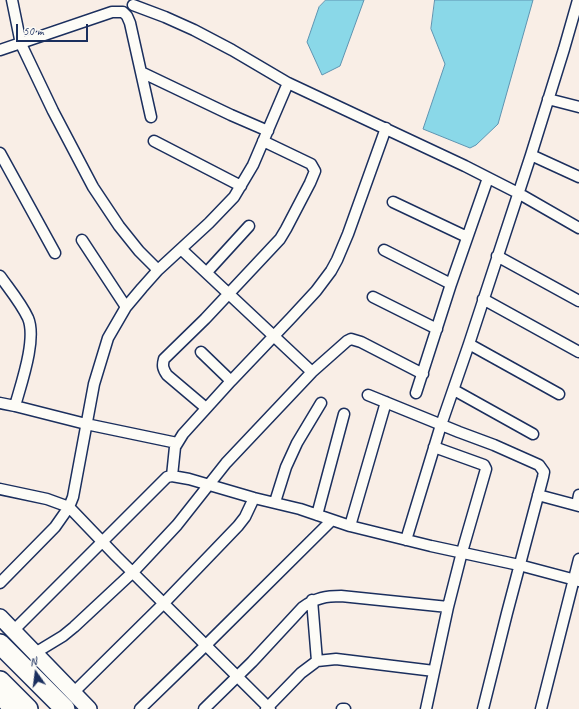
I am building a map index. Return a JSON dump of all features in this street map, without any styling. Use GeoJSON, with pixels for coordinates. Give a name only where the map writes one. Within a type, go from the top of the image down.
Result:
{"type":"FeatureCollection","features":[{"type":"Feature","properties":{"kind":"highway"},"geometry":{"type":"LineString","coordinates":[[6,638],[69,701]]}},
{"type":"Feature","properties":{"kind":"highway"},"geometry":{"type":"LineString","coordinates":[[0,681],[28,709]]}},
{"type":"Feature","properties":{"kind":"street"},"geometry":{"type":"LineString","coordinates":[[12,0],[21,44],[70,143],[105,207],[132,243],[158,270]]}},
{"type":"Feature","properties":{"kind":"street"},"geometry":{"type":"LineString","coordinates":[[406,540],[441,425],[454,390],[531,155],[578,0]]}},
{"type":"Feature","properties":{"kind":"street"},"geometry":{"type":"LineString","coordinates":[[0,50],[112,12],[123,12],[136,3],[194,30],[232,50],[288,83],[386,128],[518,193],[579,228]]}},
{"type":"Feature","properties":{"kind":"street"},"geometry":{"type":"LineString","coordinates":[[123,12],[127,16],[130,23],[151,118]]}},
{"type":"Feature","properties":{"kind":"street"},"geometry":{"type":"LineString","coordinates":[[141,72],[268,131]]}},
{"type":"Feature","properties":{"kind":"street"},"geometry":{"type":"LineString","coordinates":[[0,584],[55,527],[69,507],[73,497],[94,384],[108,338],[126,307],[158,270],[234,197],[253,165],[288,83]]}},
{"type":"Feature","properties":{"kind":"street"},"geometry":{"type":"LineString","coordinates":[[548,99],[579,107]]}},
{"type":"Feature","properties":{"kind":"street"},"geometry":{"type":"LineString","coordinates":[[172,476],[174,454],[177,443],[183,434],[316,292],[331,271],[337,260],[386,128]]}},
{"type":"Feature","properties":{"kind":"street"},"geometry":{"type":"LineString","coordinates":[[154,141],[241,186]]}},
{"type":"Feature","properties":{"kind":"street"},"geometry":{"type":"LineString","coordinates":[[206,408],[167,375],[162,364],[168,354],[205,319],[283,234],[315,171],[311,164],[263,141]]}},
{"type":"Feature","properties":{"kind":"street"},"geometry":{"type":"LineString","coordinates":[[0,154],[55,253]]}},
{"type":"Feature","properties":{"kind":"street"},"geometry":{"type":"LineString","coordinates":[[531,155],[579,177]]}},
{"type":"Feature","properties":{"kind":"street"},"geometry":{"type":"LineString","coordinates":[[416,393],[451,284],[488,178]]}},
{"type":"Feature","properties":{"kind":"street"},"geometry":{"type":"LineString","coordinates":[[393,202],[467,237]]}},
{"type":"Feature","properties":{"kind":"street"},"geometry":{"type":"LineString","coordinates":[[207,272],[249,226]]}},
{"type":"Feature","properties":{"kind":"street"},"geometry":{"type":"LineString","coordinates":[[82,240],[126,307]]}},
{"type":"Feature","properties":{"kind":"street"},"geometry":{"type":"LineString","coordinates":[[181,249],[312,372]]}},
{"type":"Feature","properties":{"kind":"street"},"geometry":{"type":"LineString","coordinates":[[384,250],[451,284]]}},
{"type":"Feature","properties":{"kind":"street"},"geometry":{"type":"LineString","coordinates":[[498,256],[579,301]]}},
{"type":"Feature","properties":{"kind":"street"},"geometry":{"type":"LineString","coordinates":[[0,276],[22,308],[28,319],[31,332],[30,344],[16,406]]}},
{"type":"Feature","properties":{"kind":"street"},"geometry":{"type":"LineString","coordinates":[[373,297],[437,329]]}},
{"type":"Feature","properties":{"kind":"street"},"geometry":{"type":"LineString","coordinates":[[483,299],[579,352]]}},
{"type":"Feature","properties":{"kind":"street"},"geometry":{"type":"LineString","coordinates":[[35,653],[63,636],[74,627],[133,572],[177,525],[201,496],[208,485],[243,445],[312,372],[340,346],[351,339],[361,342],[423,374]]}},
{"type":"Feature","properties":{"kind":"street"},"geometry":{"type":"LineString","coordinates":[[469,344],[559,394]]}},
{"type":"Feature","properties":{"kind":"street"},"geometry":{"type":"LineString","coordinates":[[201,352],[231,381]]}},
{"type":"Feature","properties":{"kind":"street"},"geometry":{"type":"LineString","coordinates":[[454,390],[533,434]]}},
{"type":"Feature","properties":{"kind":"street"},"geometry":{"type":"LineString","coordinates":[[368,395],[512,452],[539,465],[544,472],[483,709]]}},
{"type":"Feature","properties":{"kind":"street"},"geometry":{"type":"LineString","coordinates":[[350,526],[386,402]]}},
{"type":"Feature","properties":{"kind":"street"},"geometry":{"type":"LineString","coordinates":[[0,403],[86,424],[177,443]]}},
{"type":"Feature","properties":{"kind":"street"},"geometry":{"type":"LineString","coordinates":[[275,502],[286,467],[321,403]]}},
{"type":"Feature","properties":{"kind":"street"},"geometry":{"type":"LineString","coordinates":[[317,515],[344,414]]}},
{"type":"Feature","properties":{"kind":"street"},"geometry":{"type":"LineString","coordinates":[[426,709],[448,607],[486,469],[484,465],[434,447]]}},
{"type":"Feature","properties":{"kind":"street"},"geometry":{"type":"LineString","coordinates":[[6,638],[167,477],[172,476],[188,478],[254,498],[300,509],[350,526],[519,565],[576,580]]}},
{"type":"Feature","properties":{"kind":"street"},"geometry":{"type":"LineString","coordinates":[[0,488],[47,499],[69,507],[101,542],[133,572],[268,708],[301,674],[317,661],[336,659],[434,671]]}},
{"type":"Feature","properties":{"kind":"street"},"geometry":{"type":"LineString","coordinates":[[538,495],[578,502]]}},
{"type":"Feature","properties":{"kind":"street"},"geometry":{"type":"LineString","coordinates":[[69,701],[238,526],[245,517],[254,498]]}},
{"type":"Feature","properties":{"kind":"street"},"geometry":{"type":"LineString","coordinates":[[140,709],[332,520]]}},
{"type":"Feature","properties":{"kind":"street"},"geometry":{"type":"LineString","coordinates":[[541,709],[576,580],[579,559]]}},
{"type":"Feature","properties":{"kind":"street"},"geometry":{"type":"LineString","coordinates":[[204,709],[237,678],[295,615],[312,600],[325,596],[341,596],[448,607]]}},
{"type":"Feature","properties":{"kind":"street"},"geometry":{"type":"LineString","coordinates":[[312,600],[317,661]]}},
{"type":"Feature","properties":{"kind":"street"},"geometry":{"type":"LineString","coordinates":[[0,617],[6,638],[35,653],[69,701],[89,709]]}},
{"type":"Feature","properties":{"kind":"water"},"geometry":{"type":"Polygon","coordinates":[[[326,0],[364,0],[340,66],[322,75],[307,42],[319,7],[326,0]]]}},
{"type":"Feature","properties":{"kind":"water"},"geometry":{"type":"Polygon","coordinates":[[[435,0],[533,0],[498,124],[476,145],[470,148],[423,129],[445,64],[431,29],[435,0]]]}}]}
